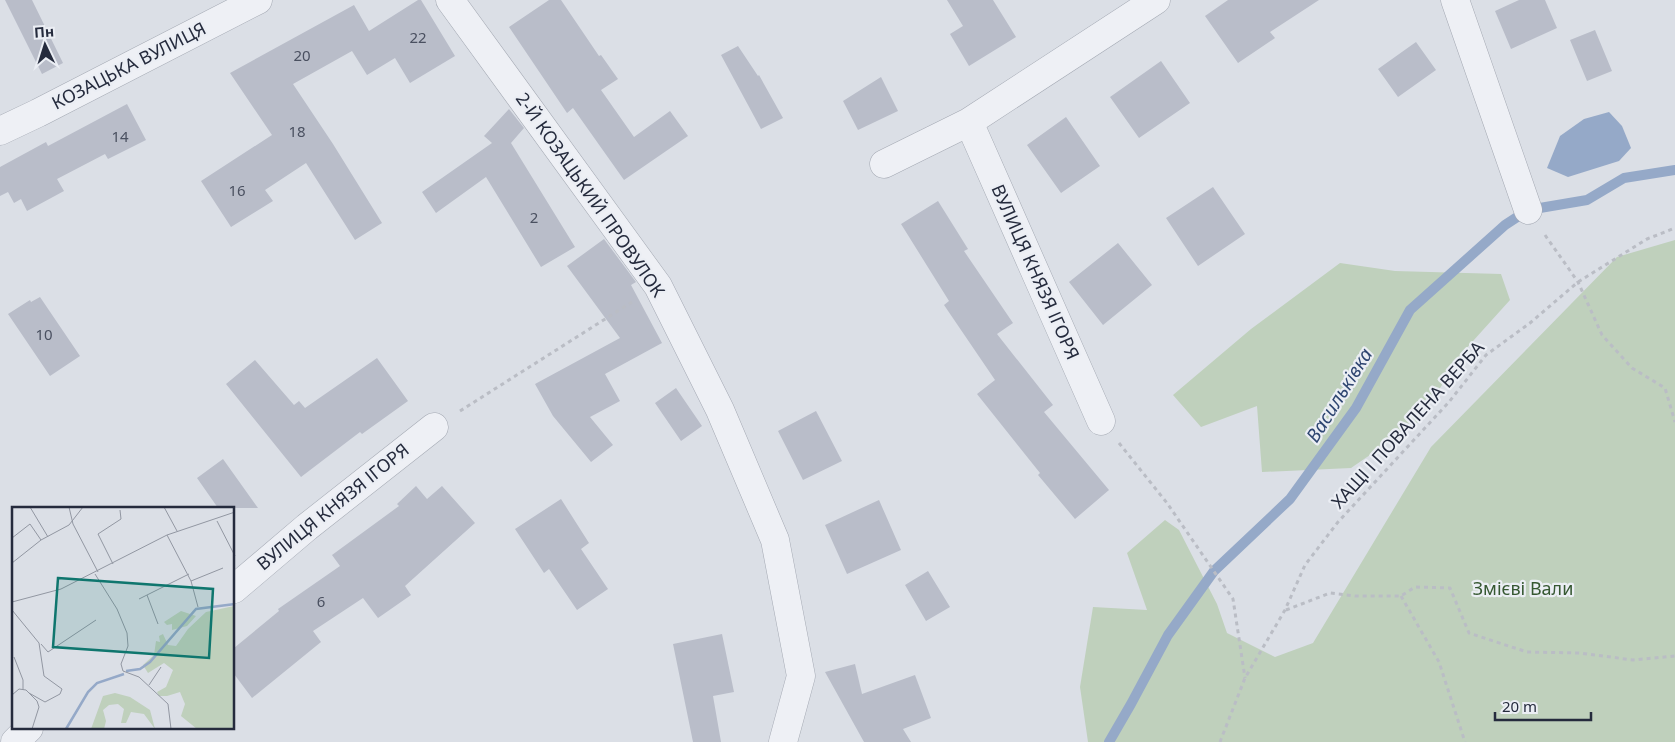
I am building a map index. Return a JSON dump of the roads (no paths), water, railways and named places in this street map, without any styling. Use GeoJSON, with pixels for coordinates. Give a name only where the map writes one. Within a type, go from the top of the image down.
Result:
{"type":"FeatureCollection","features":[{"type":"Feature","properties":{"kind":"street","name":"КОЗАЦЬКА ВУЛИЦЯ"},"geometry":{"type":"LineString","coordinates":[[0,131],[258,0]]}},
{"type":"Feature","properties":{"kind":"street","name":"2-Й КОЗАЦЬКИЙ ПРОВУЛОК"},"geometry":{"type":"LineString","coordinates":[[450,0],[658,286],[720,410],[775,540],[801,676],[783,742]]}},
{"type":"Feature","properties":{"kind":"street"},"geometry":{"type":"LineString","coordinates":[[884,164],[969,122],[1156,0]]}},
{"type":"Feature","properties":{"kind":"street"},"geometry":{"type":"LineString","coordinates":[[1455,0],[1528,210]]}},
{"type":"Feature","properties":{"kind":"street","name":"ВУЛИЦЯ КНЯЗЯ ІГОРЯ"},"geometry":{"type":"LineString","coordinates":[[969,122],[1102,421]]}},
{"type":"Feature","properties":{"kind":"street","name":"ВУЛИЦЯ КНЯЗЯ ІГОРЯ"},"geometry":{"type":"LineString","coordinates":[[235,588],[307,527],[434,427]]}},
{"type":"Feature","properties":{"kind":"street"},"geometry":{"type":"LineString","coordinates":[[15,742],[28,730]]}},
{"type":"Feature","properties":{"kind":"water"},"geometry":{"type":"Polygon","coordinates":[[[1609,112],[1622,126],[1631,148],[1619,161],[1568,177],[1547,168],[1560,136],[1584,119],[1609,112]]]}},
{"type":"Feature","properties":{"kind":"waterway","name":"Васильківка"},"geometry":{"type":"LineString","coordinates":[[1109,742],[1168,635],[1214,571],[1290,499],[1356,408],[1410,310],[1505,225],[1528,210],[1587,200],[1624,178],[1675,170]]}},
{"type":"Feature","properties":{"kind":"park label","name":"Змієві Вали"},"geometry":{"type":"Point","coordinates":[1523,589]}}]}
